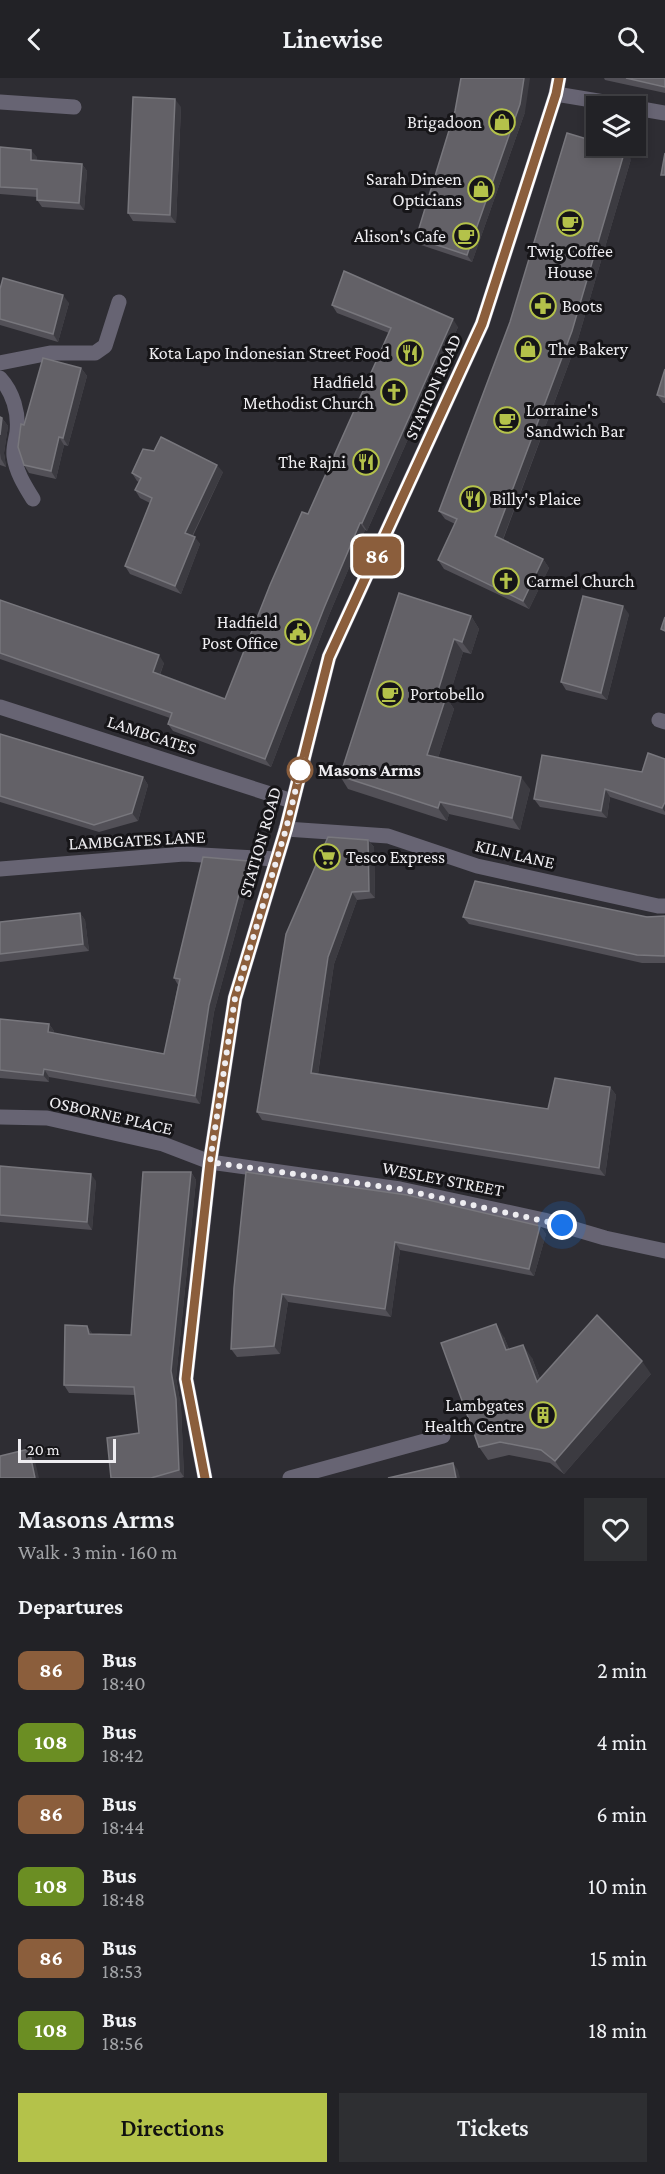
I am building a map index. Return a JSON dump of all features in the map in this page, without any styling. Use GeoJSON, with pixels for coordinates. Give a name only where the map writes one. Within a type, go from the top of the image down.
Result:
{"type":"FeatureCollection","features":[{"type":"Feature","properties":{"kind":"street","name":"STATION ROAD"},"geometry":{"type":"LineString","coordinates":[[205,1478],[186,1379],[210,1162],[235,998],[286,829],[329,657],[482,324],[556,94],[559,78]]}},
{"type":"Feature","properties":{"kind":"street"},"geometry":{"type":"LineString","coordinates":[[556,94],[586,99]]}},
{"type":"Feature","properties":{"kind":"street"},"geometry":{"type":"LineString","coordinates":[[0,102],[74,106]]}},
{"type":"Feature","properties":{"kind":"street"},"geometry":{"type":"LineString","coordinates":[[646,110],[665,113]]}},
{"type":"Feature","properties":{"kind":"street"},"geometry":{"type":"LineString","coordinates":[[0,363],[51,353],[95,353],[105,346],[118,302]]}},
{"type":"Feature","properties":{"kind":"street"},"geometry":{"type":"LineString","coordinates":[[0,378],[15,403],[17,428],[14,455],[21,481],[33,499]]}},
{"type":"Feature","properties":{"kind":"street","name":"LAMBGATES"},"geometry":{"type":"LineString","coordinates":[[0,707],[292,801]]}},
{"type":"Feature","properties":{"kind":"street","name":"KILN LANE"},"geometry":{"type":"LineString","coordinates":[[286,829],[388,837],[477,866],[665,906]]}},
{"type":"Feature","properties":{"kind":"street","name":"LAMBGATES LANE"},"geometry":{"type":"LineString","coordinates":[[0,869],[183,854],[276,859]]}},
{"type":"Feature","properties":{"kind":"street","name":"OSBORNE PLACE"},"geometry":{"type":"LineString","coordinates":[[0,1117],[47,1118],[163,1144],[210,1162]]}},
{"type":"Feature","properties":{"kind":"street","name":"WESLEY STREET"},"geometry":{"type":"LineString","coordinates":[[210,1162],[400,1189],[544,1220],[605,1238],[665,1251]]}},
{"type":"Feature","properties":{"kind":"street"},"geometry":{"type":"LineString","coordinates":[[290,1478],[443,1436]]}},
{"type":"Feature","properties":{"kind":"building"},"geometry":{"type":"Polygon","coordinates":[[[461,78],[524,78],[520,104],[467,255],[416,238],[455,111],[461,78]]]}},
{"type":"Feature","properties":{"kind":"building"},"geometry":{"type":"Polygon","coordinates":[[[626,78],[665,78],[665,87],[626,78]]]}},
{"type":"Feature","properties":{"kind":"building"},"geometry":{"type":"Polygon","coordinates":[[[133,97],[175,99],[170,215],[128,213],[133,97]]]}},
{"type":"Feature","properties":{"kind":"building"},"geometry":{"type":"Polygon","coordinates":[[[567,133],[586,139],[586,156],[623,156],[572,331],[495,536],[543,559],[523,601],[438,560],[457,519],[439,511],[510,322],[567,133]]]}},
{"type":"Feature","properties":{"kind":"building"},"geometry":{"type":"Polygon","coordinates":[[[0,147],[31,150],[31,160],[82,164],[79,203],[37,200],[37,189],[0,187],[0,147]]]}},
{"type":"Feature","properties":{"kind":"building"},"geometry":{"type":"Polygon","coordinates":[[[665,153],[665,175],[661,175],[665,153]]]}},
{"type":"Feature","properties":{"kind":"building"},"geometry":{"type":"Polygon","coordinates":[[[344,271],[453,319],[362,523],[360,523],[265,759],[168,724],[172,713],[0,653],[0,600],[159,655],[153,672],[225,699],[302,512],[308,514],[391,328],[332,305],[344,271]]]}},
{"type":"Feature","properties":{"kind":"building"},"geometry":{"type":"Polygon","coordinates":[[[3,278],[63,295],[53,334],[0,319],[0,289],[3,278]]]}},
{"type":"Feature","properties":{"kind":"building"},"geometry":{"type":"Polygon","coordinates":[[[43,358],[81,368],[63,438],[59,437],[51,471],[24,465],[18,447],[21,424],[24,425],[43,358]]]}},
{"type":"Feature","properties":{"kind":"building"},"geometry":{"type":"Polygon","coordinates":[[[665,369],[665,397],[657,395],[665,369]]]}},
{"type":"Feature","properties":{"kind":"building"},"geometry":{"type":"Polygon","coordinates":[[[161,437],[217,465],[185,533],[195,537],[175,586],[125,566],[152,498],[135,490],[141,478],[132,473],[143,449],[154,451],[161,437]]]}},
{"type":"Feature","properties":{"kind":"building"},"geometry":{"type":"Polygon","coordinates":[[[399,593],[471,616],[462,642],[454,639],[437,694],[446,697],[427,755],[521,777],[512,818],[440,802],[438,808],[340,776],[399,593]]]}},
{"type":"Feature","properties":{"kind":"building"},"geometry":{"type":"Polygon","coordinates":[[[583,596],[623,606],[601,693],[561,682],[583,596]]]}},
{"type":"Feature","properties":{"kind":"building"},"geometry":{"type":"Polygon","coordinates":[[[665,617],[665,631],[661,629],[665,617]]]}},
{"type":"Feature","properties":{"kind":"building"},"geometry":{"type":"Polygon","coordinates":[[[0,734],[143,777],[132,813],[94,825],[0,796],[0,734]]]}},
{"type":"Feature","properties":{"kind":"building"},"geometry":{"type":"Polygon","coordinates":[[[648,753],[665,759],[665,802],[662,808],[605,789],[601,811],[534,799],[542,755],[642,772],[648,753]]]}},
{"type":"Feature","properties":{"kind":"building"},"geometry":{"type":"Polygon","coordinates":[[[328,837],[368,840],[369,891],[352,892],[328,957],[311,1073],[548,1109],[555,1078],[610,1087],[599,1168],[257,1112],[286,934],[328,837]]]}},
{"type":"Feature","properties":{"kind":"building"},"geometry":{"type":"Polygon","coordinates":[[[203,857],[248,861],[209,1005],[195,1096],[44,1069],[43,1075],[0,1070],[0,1019],[49,1024],[48,1032],[164,1054],[180,979],[174,978],[203,857]]]}},
{"type":"Feature","properties":{"kind":"building"},"geometry":{"type":"Polygon","coordinates":[[[475,881],[647,917],[665,916],[665,956],[637,955],[463,917],[475,881]]]}},
{"type":"Feature","properties":{"kind":"building"},"geometry":{"type":"Polygon","coordinates":[[[80,913],[83,944],[0,954],[0,922],[80,913]]]}},
{"type":"Feature","properties":{"kind":"building"},"geometry":{"type":"Polygon","coordinates":[[[0,1166],[91,1174],[87,1222],[0,1215],[0,1166]]]}},
{"type":"Feature","properties":{"kind":"building"},"geometry":{"type":"Polygon","coordinates":[[[143,1172],[191,1172],[171,1371],[176,1399],[179,1470],[151,1478],[111,1478],[107,1438],[139,1433],[134,1387],[64,1385],[65,1325],[87,1326],[89,1334],[131,1335],[143,1172]]]}},
{"type":"Feature","properties":{"kind":"building"},"geometry":{"type":"Polygon","coordinates":[[[246,1172],[407,1195],[540,1226],[529,1269],[395,1242],[385,1309],[282,1294],[274,1346],[231,1349],[234,1288],[246,1172]]]}},
{"type":"Feature","properties":{"kind":"building","name":"Lambgates Health Centre"},"geometry":{"type":"Polygon","coordinates":[[[597,1315],[642,1361],[555,1461],[541,1450],[500,1442],[479,1447],[441,1343],[496,1324],[506,1350],[523,1345],[537,1382],[597,1315]]]}},
{"type":"Feature","properties":{"kind":"building"},"geometry":{"type":"Polygon","coordinates":[[[29,1449],[35,1478],[0,1478],[0,1456],[29,1449]]]}},
{"type":"Feature","properties":{"kind":"building"},"geometry":{"type":"Polygon","coordinates":[[[453,1463],[456,1478],[388,1478],[453,1463]]]}},
{"type":"Feature","properties":{"kind":"bus line","name":"86"},"geometry":{"type":"LineString","coordinates":[[205,1478],[186,1379],[210,1162],[235,998],[286,829],[329,657],[395,518],[482,324],[556,94],[559,78]]}},
{"type":"Feature","properties":{"kind":"place","name":"Brigadoon"},"geometry":{"type":"Point","coordinates":[502,122]}},
{"type":"Feature","properties":{"kind":"place","name":"Sarah Dineen Opticians"},"geometry":{"type":"Point","coordinates":[481,189]}},
{"type":"Feature","properties":{"kind":"place","name":"Twig Coffee House"},"geometry":{"type":"Point","coordinates":[570,223]}},
{"type":"Feature","properties":{"kind":"place","name":"Alison's Cafe"},"geometry":{"type":"Point","coordinates":[466,236]}},
{"type":"Feature","properties":{"kind":"place","name":"Boots"},"geometry":{"type":"Point","coordinates":[543,306]}},
{"type":"Feature","properties":{"kind":"place","name":"The Bakery"},"geometry":{"type":"Point","coordinates":[528,349]}},
{"type":"Feature","properties":{"kind":"place","name":"Kota Lapo Indonesian Street Food"},"geometry":{"type":"Point","coordinates":[410,353]}},
{"type":"Feature","properties":{"kind":"place","name":"Hadfield Methodist Church"},"geometry":{"type":"Point","coordinates":[394,392]}},
{"type":"Feature","properties":{"kind":"place","name":"Lorraine's Sandwich Bar"},"geometry":{"type":"Point","coordinates":[507,420]}},
{"type":"Feature","properties":{"kind":"place","name":"The Rajni"},"geometry":{"type":"Point","coordinates":[366,462]}},
{"type":"Feature","properties":{"kind":"place","name":"Billy's Plaice"},"geometry":{"type":"Point","coordinates":[473,499]}},
{"type":"Feature","properties":{"kind":"place","name":"Carmel Church"},"geometry":{"type":"Point","coordinates":[506,581]}},
{"type":"Feature","properties":{"kind":"place","name":"Hadfield Post Office"},"geometry":{"type":"Point","coordinates":[298,632]}},
{"type":"Feature","properties":{"kind":"place","name":"Portobello"},"geometry":{"type":"Point","coordinates":[390,694]}},
{"type":"Feature","properties":{"kind":"place","name":"Masons Arms"},"geometry":{"type":"Point","coordinates":[300,770]}},
{"type":"Feature","properties":{"kind":"place","name":"Tesco Express"},"geometry":{"type":"Point","coordinates":[327,857]}},
{"type":"Feature","properties":{"kind":"place","name":"Lambgates Health Centre"},"geometry":{"type":"Point","coordinates":[543,1415]}},
{"type":"Feature","properties":{"kind":"route"},"geometry":{"type":"LineString","coordinates":[[300,770],[303,760],[286,829],[235,998],[210,1162],[400,1189],[562,1225]]}}]}
